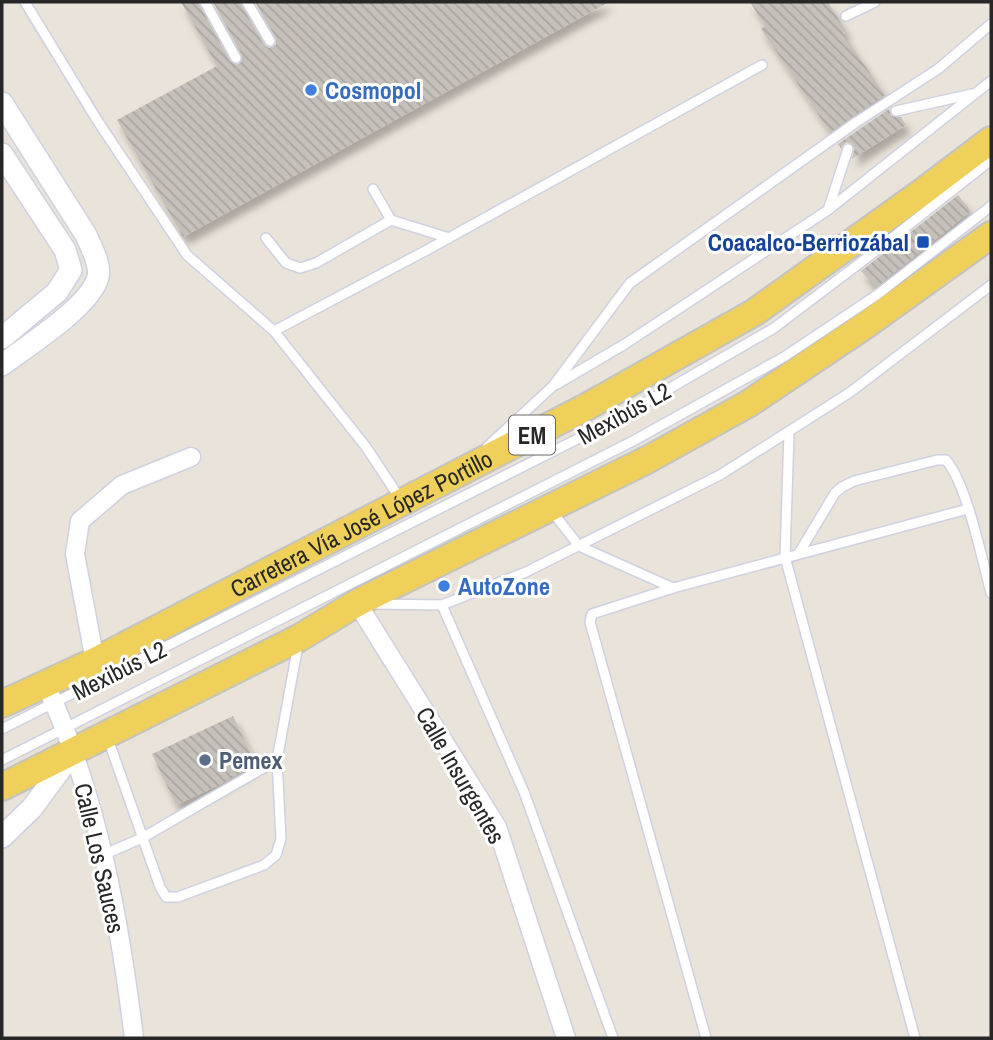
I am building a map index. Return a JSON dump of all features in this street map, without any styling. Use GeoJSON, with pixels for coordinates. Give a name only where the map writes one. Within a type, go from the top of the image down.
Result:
{"type":"FeatureCollection","features":[{"type":"Feature","properties":{"kind":"main road","name":"Carretera Vía José López Portillo"},"geometry":{"type":"LineString","coordinates":[[2,704],[50,693],[95,661],[588,406],[754,312],[991,140]]}},
{"type":"Feature","properties":{"kind":"main road"},"geometry":{"type":"LineString","coordinates":[[2,787],[70,740],[106,734],[299,638],[357,603],[647,460],[748,404],[867,324],[991,235]]}},
{"type":"Feature","properties":{"kind":"street"},"geometry":{"type":"LineString","coordinates":[[2,103],[86,235],[94,252],[99,274],[92,293],[74,310],[2,365]]}},
{"type":"Feature","properties":{"kind":"street"},"geometry":{"type":"LineString","coordinates":[[2,154],[65,250],[71,270],[57,292],[2,338]]}},
{"type":"Feature","properties":{"kind":"street"},"geometry":{"type":"LineString","coordinates":[[95,661],[75,554],[80,522],[122,485],[191,457]]}},
{"type":"Feature","properties":{"kind":"street","name":"Calle Insurgentes"},"geometry":{"type":"LineString","coordinates":[[357,603],[496,827],[566,1038]]}},
{"type":"Feature","properties":{"kind":"street","name":"Calle Los Sauces"},"geometry":{"type":"LineString","coordinates":[[50,693],[70,740],[103,855],[124,961],[134,1038]]}},
{"type":"Feature","properties":{"kind":"street"},"geometry":{"type":"LineString","coordinates":[[2,837],[32,808],[70,740]]}},
{"type":"Feature","properties":{"kind":"lane"},"geometry":{"type":"LineString","coordinates":[[25,2],[97,120],[187,256],[274,331],[366,447],[402,501]]}},
{"type":"Feature","properties":{"kind":"lane"},"geometry":{"type":"LineString","coordinates":[[205,2],[236,58]]}},
{"type":"Feature","properties":{"kind":"lane"},"geometry":{"type":"LineString","coordinates":[[247,2],[270,41]]}},
{"type":"Feature","properties":{"kind":"lane"},"geometry":{"type":"LineString","coordinates":[[846,16],[875,2]]}},
{"type":"Feature","properties":{"kind":"lane"},"geometry":{"type":"LineString","coordinates":[[458,473],[554,386],[630,283],[855,123],[938,69],[991,24]]}},
{"type":"Feature","properties":{"kind":"lane"},"geometry":{"type":"LineString","coordinates":[[274,331],[762,65]]}},
{"type":"Feature","properties":{"kind":"lane"},"geometry":{"type":"LineString","coordinates":[[554,386],[625,344],[828,210],[991,81]]}},
{"type":"Feature","properties":{"kind":"lane"},"geometry":{"type":"LineString","coordinates":[[896,111],[977,92]]}},
{"type":"Feature","properties":{"kind":"lane"},"geometry":{"type":"LineString","coordinates":[[828,210],[848,149]]}},
{"type":"Feature","properties":{"kind":"lane","name":"Mexibús L2"},"geometry":{"type":"LineString","coordinates":[[2,729],[50,693],[626,413],[774,328],[991,160]]}},
{"type":"Feature","properties":{"kind":"lane"},"geometry":{"type":"LineString","coordinates":[[373,189],[391,220],[449,238]]}},
{"type":"Feature","properties":{"kind":"lane","name":"Mexibús L2"},"geometry":{"type":"LineString","coordinates":[[2,760],[70,740],[633,441],[784,357],[877,295],[991,206]]}},
{"type":"Feature","properties":{"kind":"lane"},"geometry":{"type":"LineString","coordinates":[[266,237],[286,263],[300,268],[316,263],[391,220]]}},
{"type":"Feature","properties":{"kind":"lane"},"geometry":{"type":"LineString","coordinates":[[357,603],[442,605],[526,572],[579,546],[720,475],[789,432],[849,393],[991,285]]}},
{"type":"Feature","properties":{"kind":"lane"},"geometry":{"type":"LineString","coordinates":[[789,432],[785,557],[915,1038]]}},
{"type":"Feature","properties":{"kind":"lane"},"geometry":{"type":"LineString","coordinates":[[799,554],[835,493],[854,481],[946,460],[952,467],[968,509],[991,593]]}},
{"type":"Feature","properties":{"kind":"lane"},"geometry":{"type":"LineString","coordinates":[[550,509],[579,546],[673,588]]}},
{"type":"Feature","properties":{"kind":"lane"},"geometry":{"type":"LineString","coordinates":[[706,1038],[590,622],[592,614],[673,588],[968,509]]}},
{"type":"Feature","properties":{"kind":"lane"},"geometry":{"type":"LineString","coordinates":[[442,605],[524,792],[613,1038]]}},
{"type":"Feature","properties":{"kind":"lane"},"geometry":{"type":"LineString","coordinates":[[106,734],[160,887],[166,897],[178,897],[264,866],[276,855],[281,839],[277,760],[299,638]]}},
{"type":"Feature","properties":{"kind":"lane"},"geometry":{"type":"LineString","coordinates":[[103,855],[142,838],[277,760]]}},
{"type":"Feature","properties":{"kind":"building","name":"Cosmopol"},"geometry":{"type":"Polygon","coordinates":[[[181,2],[198,2],[230,61],[237,65],[242,61],[242,55],[213,2],[240,2],[264,45],[269,48],[276,45],[276,38],[255,2],[609,2],[183,237],[117,120],[217,66],[181,2]]]}},
{"type":"Feature","properties":{"kind":"building"},"geometry":{"type":"Polygon","coordinates":[[[750,2],[828,2],[846,31],[843,33],[885,95],[830,132],[761,29],[765,26],[750,2]]]}},
{"type":"Feature","properties":{"kind":"building"},"geometry":{"type":"Polygon","coordinates":[[[889,109],[891,116],[901,117],[906,125],[852,159],[855,148],[853,144],[846,142],[841,148],[838,144],[889,109]]]}},
{"type":"Feature","properties":{"kind":"building"},"geometry":{"type":"Polygon","coordinates":[[[958,195],[971,211],[876,287],[861,271],[958,195]]]}},
{"type":"Feature","properties":{"kind":"building","name":"Pemex"},"geometry":{"type":"Polygon","coordinates":[[[233,716],[256,764],[176,805],[152,754],[233,716]]]}},
{"type":"Feature","properties":{"kind":"place","name":"Cosmopol"},"geometry":{"type":"Point","coordinates":[311,90]}},
{"type":"Feature","properties":{"kind":"place","name":"Coacalco-Berriozábal"},"geometry":{"type":"Point","coordinates":[923,242]}},
{"type":"Feature","properties":{"kind":"place","name":"AutoZone"},"geometry":{"type":"Point","coordinates":[444,586]}},
{"type":"Feature","properties":{"kind":"place","name":"Pemex"},"geometry":{"type":"Point","coordinates":[205,760]}}]}
